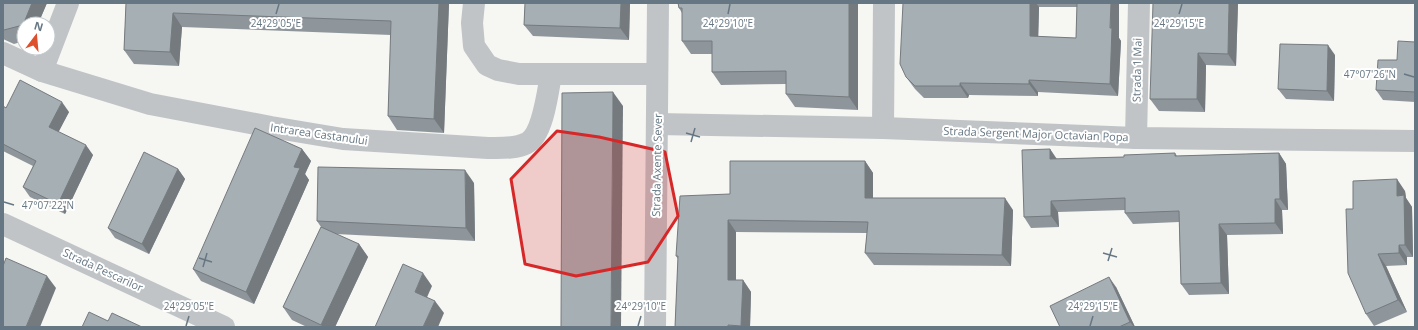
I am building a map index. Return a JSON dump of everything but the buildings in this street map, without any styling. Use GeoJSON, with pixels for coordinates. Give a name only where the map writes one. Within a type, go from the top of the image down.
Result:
{"type":"FeatureCollection","features":[{"type":"Feature","properties":{"kind":"street"},"geometry":{"type":"LineString","coordinates":[[42,71],[68,3]]}},
{"type":"Feature","properties":{"kind":"street"},"geometry":{"type":"LineString","coordinates":[[474,3],[472,23],[474,46],[487,65],[498,70],[519,74],[657,74]]}},
{"type":"Feature","properties":{"kind":"street","name":"Strada Axente Sever"},"geometry":{"type":"LineString","coordinates":[[655,327],[658,3]]}},
{"type":"Feature","properties":{"kind":"street"},"geometry":{"type":"LineString","coordinates":[[883,128],[884,3]]}},
{"type":"Feature","properties":{"kind":"street","name":"Strada 1 Mai"},"geometry":{"type":"LineString","coordinates":[[1136,138],[1139,3]]}},
{"type":"Feature","properties":{"kind":"street","name":"Intrarea Castanului"},"geometry":{"type":"LineString","coordinates":[[3,53],[42,71],[150,104],[343,139],[488,148],[511,148],[528,143],[537,133],[543,116],[551,74]]}},
{"type":"Feature","properties":{"kind":"street","name":"Strada Sergent Major Octavian Popa"},"geometry":{"type":"LineString","coordinates":[[657,124],[883,128],[1136,138],[1415,141]]}},
{"type":"Feature","properties":{"kind":"street","name":"Strada Pescarilor"},"geometry":{"type":"LineString","coordinates":[[3,224],[224,327]]}},
{"type":"Feature","properties":{"kind":"highlighted area"},"geometry":{"type":"Polygon","coordinates":[[[557,131],[599,137],[665,152],[678,216],[648,262],[576,276],[525,264],[511,179],[557,131]]]}}]}
